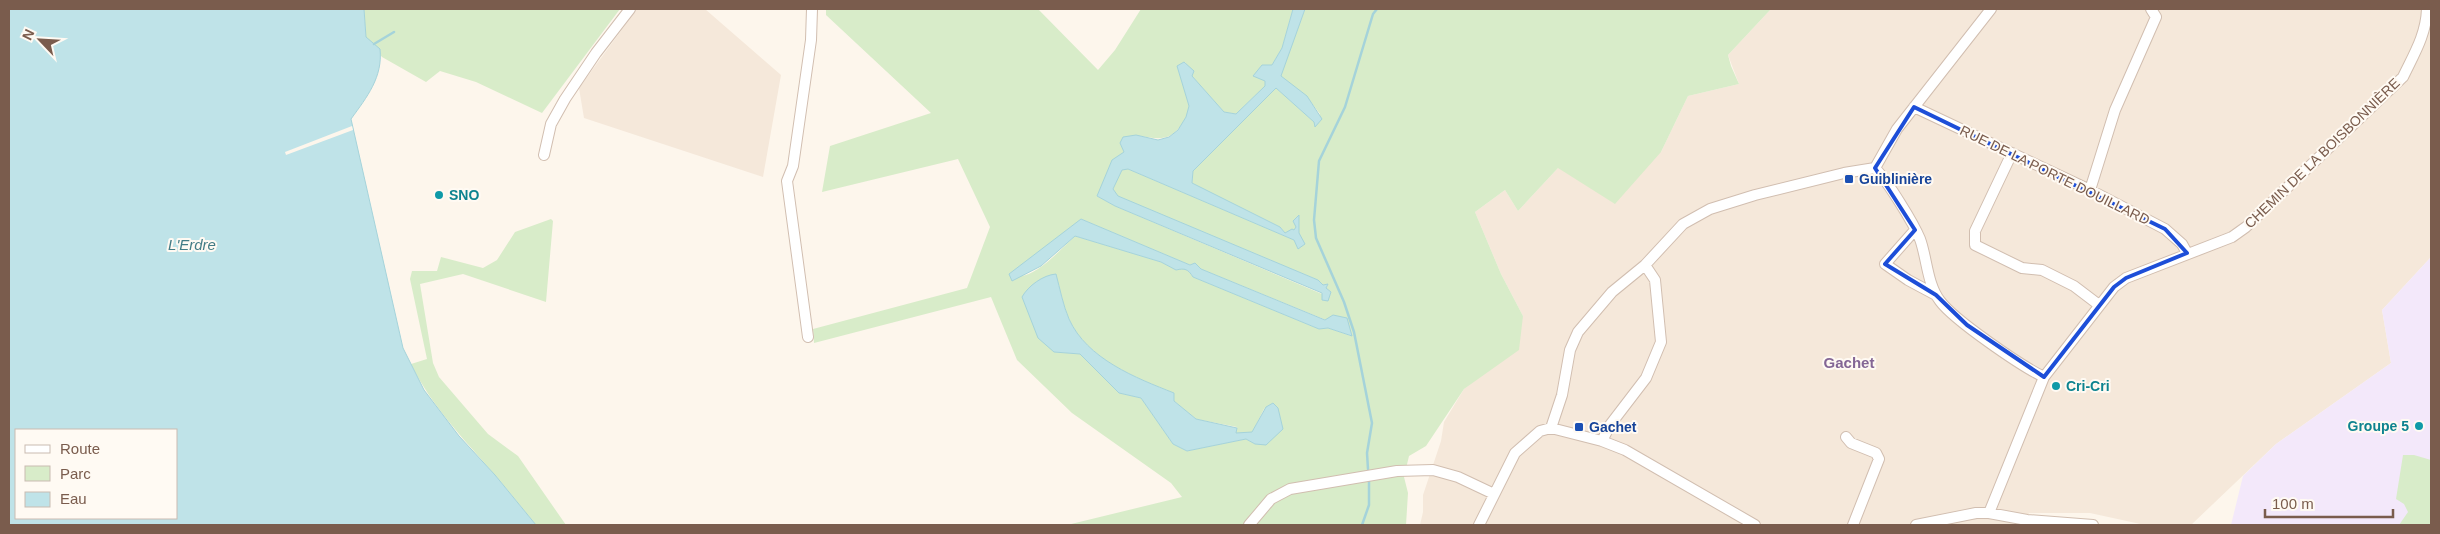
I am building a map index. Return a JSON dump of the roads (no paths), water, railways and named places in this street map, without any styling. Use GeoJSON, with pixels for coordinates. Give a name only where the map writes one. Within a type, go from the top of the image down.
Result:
{"type":"FeatureCollection","features":[{"type":"Feature","properties":{"kind":"street"},"geometry":{"type":"LineString","coordinates":[[544,156],[551,124],[596,53],[630,9]]}},
{"type":"Feature","properties":{"kind":"street"},"geometry":{"type":"LineString","coordinates":[[808,337],[787,181],[793,166],[808,60],[812,9]]}},
{"type":"Feature","properties":{"kind":"street"},"geometry":{"type":"LineString","coordinates":[[1875,168],[1897,129],[1991,9]]}},
{"type":"Feature","properties":{"kind":"street"},"geometry":{"type":"LineString","coordinates":[[2090,190],[2115,110],[2156,17],[2151,9]]}},
{"type":"Feature","properties":{"kind":"street","name":"CHEMIN DE LA BOISBONNIÈRE"},"geometry":{"type":"LineString","coordinates":[[1989,513],[2044,377],[2114,286],[2126,278],[2232,237],[2246,227],[2402,77],[2418,48],[2426,24],[2427,9]]}},
{"type":"Feature","properties":{"kind":"street","name":"RUE DE LA PORTE DOUILLARD"},"geometry":{"type":"LineString","coordinates":[[1914,107],[2090,190],[2165,229],[2182,244],[2187,253]]}},
{"type":"Feature","properties":{"kind":"street"},"geometry":{"type":"LineString","coordinates":[[2012,153],[1975,231],[1975,245],[2022,268],[2042,270],[2074,286],[2099,305]]}},
{"type":"Feature","properties":{"kind":"street"},"geometry":{"type":"LineString","coordinates":[[1875,168],[1885,179],[1919,238],[1936,295],[1940,301],[1967,325],[2044,377]]}},
{"type":"Feature","properties":{"kind":"street"},"geometry":{"type":"LineString","coordinates":[[1551,428],[1562,395],[1570,350],[1578,332],[1612,292],[1645,265],[1683,224],[1710,210],[1755,195],[1844,173],[1875,168]]}},
{"type":"Feature","properties":{"kind":"street"},"geometry":{"type":"LineString","coordinates":[[1915,230],[1885,264],[1908,280],[1936,295]]}},
{"type":"Feature","properties":{"kind":"street"},"geometry":{"type":"LineString","coordinates":[[1602,441],[1610,425],[1646,378],[1662,342],[1655,280],[1645,265]]}},
{"type":"Feature","properties":{"kind":"street"},"geometry":{"type":"LineString","coordinates":[[1479,525],[1515,453],[1540,431],[1551,428],[1602,441],[1625,450],[1755,525]]}},
{"type":"Feature","properties":{"kind":"street"},"geometry":{"type":"LineString","coordinates":[[1846,437],[1851,443],[1876,452],[1879,459],[1852,525]]}},
{"type":"Feature","properties":{"kind":"street"},"geometry":{"type":"LineString","coordinates":[[1249,525],[1271,499],[1290,489],[1369,475],[1433,470],[1458,477],[1494,494]]}},
{"type":"Feature","properties":{"kind":"street"},"geometry":{"type":"LineString","coordinates":[[1916,525],[1976,513],[1989,513],[2027,520],[2093,525]]}},
{"type":"Feature","properties":{"kind":"water","name":"L'Erdre"},"geometry":{"type":"Polygon","coordinates":[[[9,9],[364,9],[366,37],[380,49],[379,69],[373,86],[351,119],[403,348],[424,390],[459,436],[495,475],[536,525],[9,525],[9,9]]]}},
{"type":"Feature","properties":{"kind":"water"},"geometry":{"type":"Polygon","coordinates":[[[1293,9],[1305,9],[1281,76],[1307,96],[1322,119],[1315,127],[1314,122],[1276,88],[1193,171],[1192,183],[1280,227],[1285,233],[1292,229],[1294,230],[1296,227],[1293,221],[1299,215],[1299,233],[1305,244],[1298,249],[1294,240],[1128,169],[1122,170],[1113,189],[1118,196],[1318,280],[1323,285],[1328,284],[1326,288],[1331,292],[1328,301],[1322,300],[1322,293],[1115,206],[1097,196],[1112,160],[1124,152],[1120,143],[1123,137],[1136,135],[1158,140],[1169,137],[1178,130],[1186,117],[1189,106],[1177,66],[1184,62],[1194,71],[1192,76],[1224,112],[1236,114],[1265,86],[1265,81],[1253,76],[1262,65],[1272,65],[1282,48],[1293,9]]]}},
{"type":"Feature","properties":{"kind":"water"},"geometry":{"type":"Polygon","coordinates":[[[1081,219],[1190,265],[1195,263],[1201,269],[1325,320],[1333,315],[1347,318],[1352,336],[1328,328],[1319,329],[1193,277],[1186,270],[1176,270],[1161,262],[1075,236],[1041,266],[1012,281],[1009,274],[1081,219]]]}},
{"type":"Feature","properties":{"kind":"water"},"geometry":{"type":"Polygon","coordinates":[[[1056,274],[1069,319],[1077,333],[1100,356],[1129,374],[1174,393],[1174,401],[1196,419],[1237,428],[1236,433],[1252,432],[1266,407],[1273,403],[1278,408],[1283,429],[1266,445],[1255,444],[1246,439],[1187,451],[1173,444],[1141,398],[1119,393],[1080,354],[1054,352],[1038,338],[1022,297],[1036,282],[1046,276],[1056,274]]]}},
{"type":"Feature","properties":{"kind":"waterway"},"geometry":{"type":"LineString","coordinates":[[1368,469],[1367,453],[1372,423],[1354,332],[1344,302],[1316,238],[1314,220],[1319,161],[1345,107],[1373,14],[1377,9]]}},
{"type":"Feature","properties":{"kind":"waterway"},"geometry":{"type":"LineString","coordinates":[[374,44],[394,32]]}},
{"type":"Feature","properties":{"kind":"waterway"},"geometry":{"type":"LineString","coordinates":[[1362,525],[1369,505],[1369,479]]}},
{"type":"Feature","properties":{"kind":"place","name":"Guiblinière"},"geometry":{"type":"Point","coordinates":[1849,179]}},
{"type":"Feature","properties":{"kind":"place","name":"SNO"},"geometry":{"type":"Point","coordinates":[439,195]}},
{"type":"Feature","properties":{"kind":"place","name":"Cri-Cri"},"geometry":{"type":"Point","coordinates":[2056,386]}},
{"type":"Feature","properties":{"kind":"place","name":"Groupe 5"},"geometry":{"type":"Point","coordinates":[2419,426]}},
{"type":"Feature","properties":{"kind":"place","name":"Gachet"},"geometry":{"type":"Point","coordinates":[1579,427]}},
{"type":"Feature","properties":{"kind":"district","name":"Gachet"},"geometry":{"type":"Point","coordinates":[1849,362]}}]}
